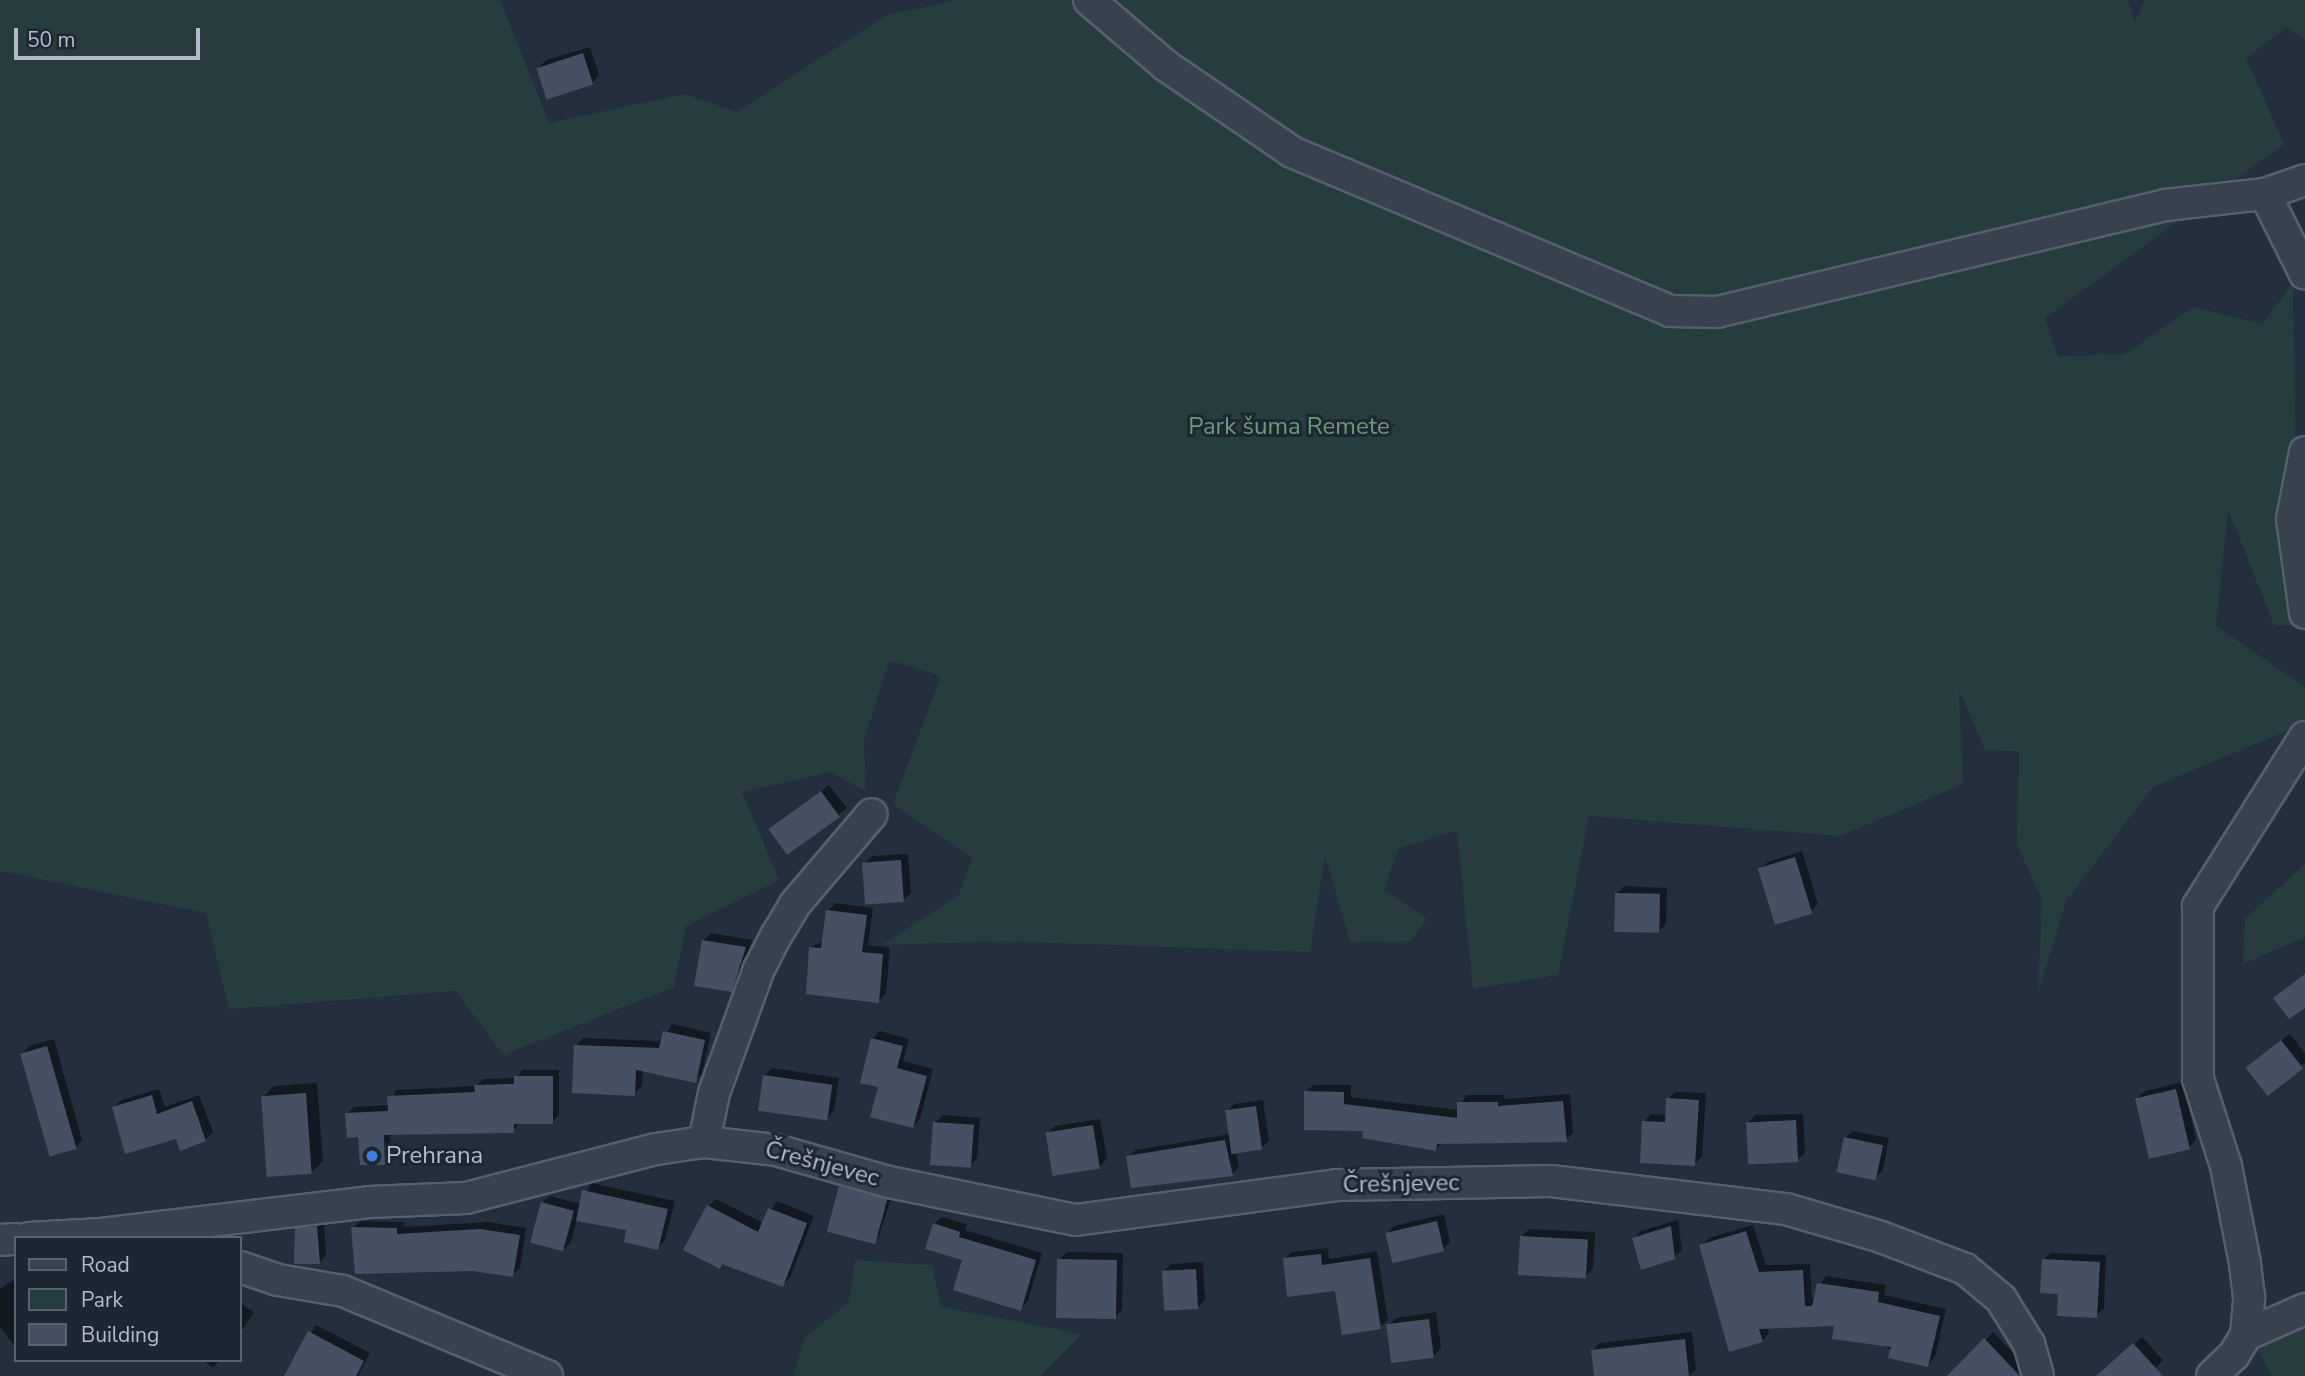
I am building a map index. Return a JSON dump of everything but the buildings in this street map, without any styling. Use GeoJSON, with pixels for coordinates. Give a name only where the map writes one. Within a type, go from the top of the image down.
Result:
{"type":"FeatureCollection","features":[{"type":"Feature","properties":{"kind":"street"},"geometry":{"type":"LineString","coordinates":[[1089,0],[1165,65],[1292,152],[1670,311],[1717,312],[2165,205],[2265,194],[2305,180]]}},
{"type":"Feature","properties":{"kind":"street"},"geometry":{"type":"LineString","coordinates":[[2265,194],[2305,274]]}},
{"type":"Feature","properties":{"kind":"street"},"geometry":{"type":"LineString","coordinates":[[2305,452],[2292,519],[2305,613]]}},
{"type":"Feature","properties":{"kind":"street"},"geometry":{"type":"LineString","coordinates":[[2212,1376],[2234,1356],[2246,1335],[2249,1297],[2245,1262],[2226,1166],[2198,1079],[2198,905],[2305,737]]}},
{"type":"Feature","properties":{"kind":"street"},"geometry":{"type":"LineString","coordinates":[[704,1142],[715,1093],[770,947],[795,904],[872,814]]}},
{"type":"Feature","properties":{"kind":"street","name":"Črešnjevec"},"geometry":{"type":"LineString","coordinates":[[65,1236],[216,1228],[369,1202],[466,1198],[704,1142],[776,1150],[889,1182],[1076,1220],[1337,1185],[1538,1181],[1786,1209],[1881,1237],[1965,1269],[2001,1299],[2029,1344],[2038,1376]]}},
{"type":"Feature","properties":{"kind":"street"},"geometry":{"type":"LineString","coordinates":[[242,1268],[278,1280],[343,1291],[547,1376]]}},
{"type":"Feature","properties":{"kind":"street"},"geometry":{"type":"LineString","coordinates":[[2246,1335],[2305,1309]]}},
{"type":"Feature","properties":{"kind":"green space","name":"Park šuma Remete"},"geometry":{"type":"Polygon","coordinates":[[[0,0],[500,0],[549,123],[685,94],[737,112],[887,15],[958,0],[2128,0],[2135,23],[2144,0],[2305,0],[2305,40],[2286,28],[2246,58],[2284,144],[2045,318],[2058,356],[2126,354],[2193,307],[2263,324],[2293,282],[2296,482],[2305,626],[2274,625],[2228,509],[2216,626],[2305,687],[2305,723],[2153,787],[2066,901],[2038,994],[2042,900],[2017,844],[2019,751],[1985,750],[1959,690],[1963,784],[1840,836],[1589,816],[1558,975],[1473,989],[1457,830],[1398,849],[1384,890],[1427,919],[1411,941],[1350,942],[1325,854],[1310,952],[1003,941],[882,945],[959,895],[972,858],[893,804],[941,676],[889,660],[864,741],[866,791],[830,772],[742,792],[779,880],[686,926],[674,987],[503,1055],[456,991],[229,1009],[206,913],[0,871],[0,0]]]}},
{"type":"Feature","properties":{"kind":"green space"},"geometry":{"type":"Polygon","coordinates":[[[2305,864],[2305,937],[2243,964],[2245,919],[2305,864]]]}},
{"type":"Feature","properties":{"kind":"green space"},"geometry":{"type":"Polygon","coordinates":[[[855,1260],[932,1265],[941,1307],[1082,1334],[1040,1376],[793,1376],[805,1338],[849,1302],[855,1260]]]}},
{"type":"Feature","properties":{"kind":"green space"},"geometry":{"type":"Polygon","coordinates":[[[2305,1320],[2305,1376],[2272,1376],[2256,1345],[2305,1320]]]}},
{"type":"Feature","properties":{"kind":"place","name":"Prehrana"},"geometry":{"type":"Point","coordinates":[372,1156]}}]}
